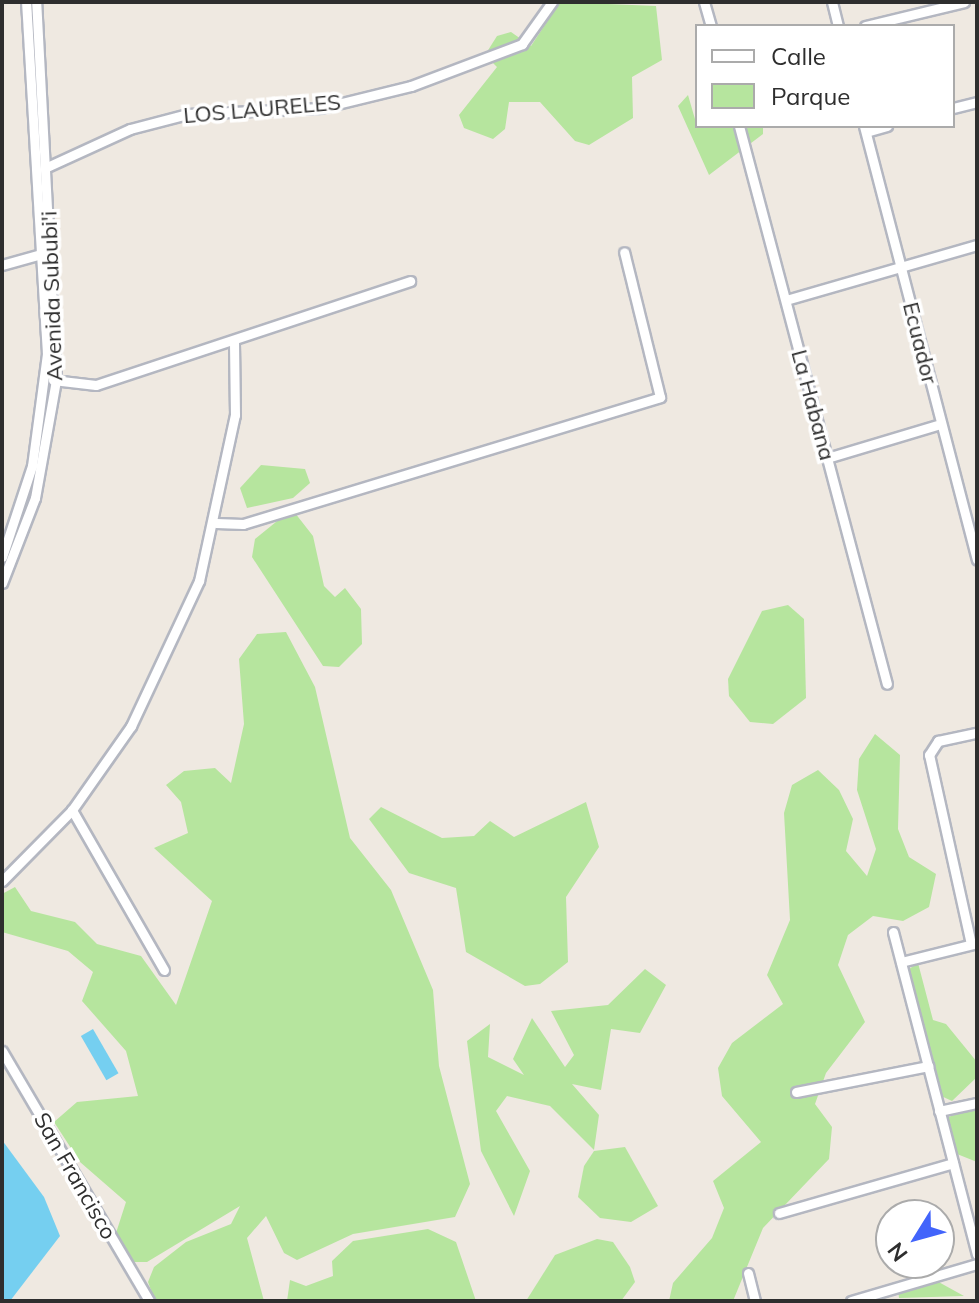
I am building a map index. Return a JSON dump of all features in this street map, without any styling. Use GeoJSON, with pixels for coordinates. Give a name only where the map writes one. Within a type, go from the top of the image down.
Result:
{"type":"FeatureCollection","features":[{"type":"Feature","properties":{"kind":"street","name":"Avenida Sububi'i"},"geometry":{"type":"LineString","coordinates":[[26,2],[47,253]]}},
{"type":"Feature","properties":{"kind":"street","name":"Avenida Sububi'i"},"geometry":{"type":"LineString","coordinates":[[2,583],[43,467],[51,379],[47,167],[36,2]]}},
{"type":"Feature","properties":{"kind":"street","name":"LOS LAURELES"},"geometry":{"type":"LineString","coordinates":[[47,167],[130,129],[187,114],[321,108],[411,86],[522,44],[552,2]]}},
{"type":"Feature","properties":{"kind":"street"},"geometry":{"type":"LineString","coordinates":[[704,2],[710,24]]}},
{"type":"Feature","properties":{"kind":"street"},"geometry":{"type":"LineString","coordinates":[[832,2],[838,24]]}},
{"type":"Feature","properties":{"kind":"street"},"geometry":{"type":"LineString","coordinates":[[873,24],[964,2]]}},
{"type":"Feature","properties":{"kind":"street"},"geometry":{"type":"LineString","coordinates":[[955,108],[977,102]]}},
{"type":"Feature","properties":{"kind":"street","name":"La Habana"},"geometry":{"type":"LineString","coordinates":[[740,128],[887,684]]}},
{"type":"Feature","properties":{"kind":"street","name":"Ecuador"},"geometry":{"type":"LineString","coordinates":[[865,129],[937,425],[977,560]]}},
{"type":"Feature","properties":{"kind":"street"},"geometry":{"type":"LineString","coordinates":[[786,300],[977,245]]}},
{"type":"Feature","properties":{"kind":"street"},"geometry":{"type":"LineString","coordinates":[[216,523],[243,524],[660,397],[624,252]]}},
{"type":"Feature","properties":{"kind":"street"},"geometry":{"type":"LineString","coordinates":[[2,265],[47,253]]}},
{"type":"Feature","properties":{"kind":"street"},"geometry":{"type":"LineString","coordinates":[[51,379],[96,385],[234,342],[410,281]]}},
{"type":"Feature","properties":{"kind":"street"},"geometry":{"type":"LineString","coordinates":[[2,881],[72,810],[164,665],[216,523],[235,415],[234,342]]}},
{"type":"Feature","properties":{"kind":"street","name":"Avenida Sububi'i"},"geometry":{"type":"LineString","coordinates":[[2,557],[32,466],[51,379]]}},
{"type":"Feature","properties":{"kind":"street"},"geometry":{"type":"LineString","coordinates":[[827,458],[937,425]]}},
{"type":"Feature","properties":{"kind":"street"},"geometry":{"type":"LineString","coordinates":[[901,962],[974,944],[929,755],[938,741],[977,733]]}},
{"type":"Feature","properties":{"kind":"street"},"geometry":{"type":"LineString","coordinates":[[72,810],[164,970]]}},
{"type":"Feature","properties":{"kind":"street"},"geometry":{"type":"LineString","coordinates":[[893,932],[977,1254]]}},
{"type":"Feature","properties":{"kind":"street","name":"San Francisco"},"geometry":{"type":"LineString","coordinates":[[2,1051],[149,1301]]}},
{"type":"Feature","properties":{"kind":"street"},"geometry":{"type":"LineString","coordinates":[[796,1092],[928,1066]]}},
{"type":"Feature","properties":{"kind":"street"},"geometry":{"type":"LineString","coordinates":[[939,1111],[977,1103]]}},
{"type":"Feature","properties":{"kind":"street"},"geometry":{"type":"LineString","coordinates":[[779,1213],[953,1163]]}},
{"type":"Feature","properties":{"kind":"street"},"geometry":{"type":"LineString","coordinates":[[851,1301],[977,1264]]}},
{"type":"Feature","properties":{"kind":"street"},"geometry":{"type":"LineString","coordinates":[[748,1273],[755,1301]]}},
{"type":"Feature","properties":{"kind":"green space"},"geometry":{"type":"Polygon","coordinates":[[[560,2],[656,6],[662,60],[632,77],[633,118],[589,145],[575,141],[540,102],[509,102],[505,129],[493,139],[464,128],[459,115],[497,67],[485,55],[497,36],[511,32],[531,46],[560,2]]]}},
{"type":"Feature","properties":{"kind":"green space"},"geometry":{"type":"Polygon","coordinates":[[[688,95],[695,128],[763,128],[763,134],[709,175],[678,106],[688,95]]]}},
{"type":"Feature","properties":{"kind":"green space"},"geometry":{"type":"Polygon","coordinates":[[[261,465],[305,469],[310,483],[293,498],[247,508],[240,488],[261,465]]]}},
{"type":"Feature","properties":{"kind":"green space"},"geometry":{"type":"Polygon","coordinates":[[[287,513],[295,513],[313,536],[324,586],[335,597],[345,588],[361,609],[362,644],[339,667],[323,666],[252,557],[255,539],[287,513]]]}},
{"type":"Feature","properties":{"kind":"green space"},"geometry":{"type":"Polygon","coordinates":[[[788,605],[804,619],[806,698],[773,724],[750,722],[729,696],[728,679],[762,611],[788,605]]]}},
{"type":"Feature","properties":{"kind":"green space"},"geometry":{"type":"Polygon","coordinates":[[[286,632],[315,687],[350,838],[391,890],[433,990],[439,1066],[470,1184],[455,1217],[353,1234],[297,1260],[284,1253],[266,1216],[247,1238],[264,1301],[155,1301],[148,1282],[154,1267],[186,1242],[231,1224],[240,1206],[147,1262],[133,1262],[116,1233],[126,1202],[80,1162],[54,1122],[77,1102],[138,1096],[126,1051],[82,1001],[93,972],[68,951],[2,932],[2,894],[15,887],[31,911],[75,922],[97,944],[141,956],[176,1005],[212,901],[154,848],[188,833],[181,802],[166,785],[184,771],[215,768],[231,783],[244,724],[239,659],[257,634],[286,632]]]}},
{"type":"Feature","properties":{"kind":"green space"},"geometry":{"type":"Polygon","coordinates":[[[875,734],[900,755],[898,829],[909,857],[936,874],[929,907],[903,921],[873,916],[848,935],[838,965],[865,1022],[826,1073],[815,1104],[832,1127],[829,1159],[763,1228],[733,1301],[669,1301],[673,1283],[712,1238],[724,1208],[713,1181],[761,1142],[722,1096],[718,1068],[732,1043],[783,1004],[767,975],[790,920],[784,813],[792,785],[818,770],[839,790],[853,819],[846,851],[867,876],[876,849],[857,790],[859,759],[875,734]]]}},
{"type":"Feature","properties":{"kind":"green space"},"geometry":{"type":"Polygon","coordinates":[[[586,802],[599,847],[566,897],[568,962],[540,984],[525,986],[466,952],[456,888],[409,873],[369,819],[381,807],[442,838],[474,836],[490,821],[514,837],[586,802]]]}},
{"type":"Feature","properties":{"kind":"green space"},"geometry":{"type":"Polygon","coordinates":[[[918,963],[933,1020],[946,1024],[977,1062],[977,1077],[952,1101],[939,1095],[906,971],[918,963]]]}},
{"type":"Feature","properties":{"kind":"green space"},"geometry":{"type":"Polygon","coordinates":[[[645,969],[666,985],[640,1033],[611,1029],[601,1090],[572,1084],[599,1115],[594,1150],[550,1106],[507,1096],[496,1111],[530,1171],[514,1216],[481,1151],[467,1041],[490,1024],[488,1057],[524,1075],[513,1059],[532,1018],[565,1067],[574,1055],[551,1011],[608,1005],[645,969]]]}},
{"type":"Feature","properties":{"kind":"green space"},"geometry":{"type":"Polygon","coordinates":[[[977,1108],[977,1162],[957,1154],[948,1117],[977,1108]]]}},
{"type":"Feature","properties":{"kind":"green space"},"geometry":{"type":"Polygon","coordinates":[[[625,1147],[658,1206],[631,1222],[600,1218],[578,1197],[584,1166],[594,1151],[625,1147]]]}},
{"type":"Feature","properties":{"kind":"green space"},"geometry":{"type":"Polygon","coordinates":[[[428,1229],[456,1242],[476,1301],[287,1301],[290,1280],[306,1286],[333,1276],[332,1261],[353,1241],[428,1229]]]}},
{"type":"Feature","properties":{"kind":"green space"},"geometry":{"type":"Polygon","coordinates":[[[597,1239],[613,1242],[630,1267],[635,1282],[621,1301],[526,1301],[555,1255],[597,1239]]]}},
{"type":"Feature","properties":{"kind":"green space"},"geometry":{"type":"Polygon","coordinates":[[[935,1280],[964,1296],[899,1298],[898,1290],[935,1280]]]}},
{"type":"Feature","properties":{"kind":"water"},"geometry":{"type":"Polygon","coordinates":[[[93,1029],[118,1073],[106,1080],[81,1036],[93,1029]]]}},
{"type":"Feature","properties":{"kind":"water"},"geometry":{"type":"Polygon","coordinates":[[[2,1140],[44,1197],[60,1236],[10,1301],[2,1301],[2,1140]]]}}]}
